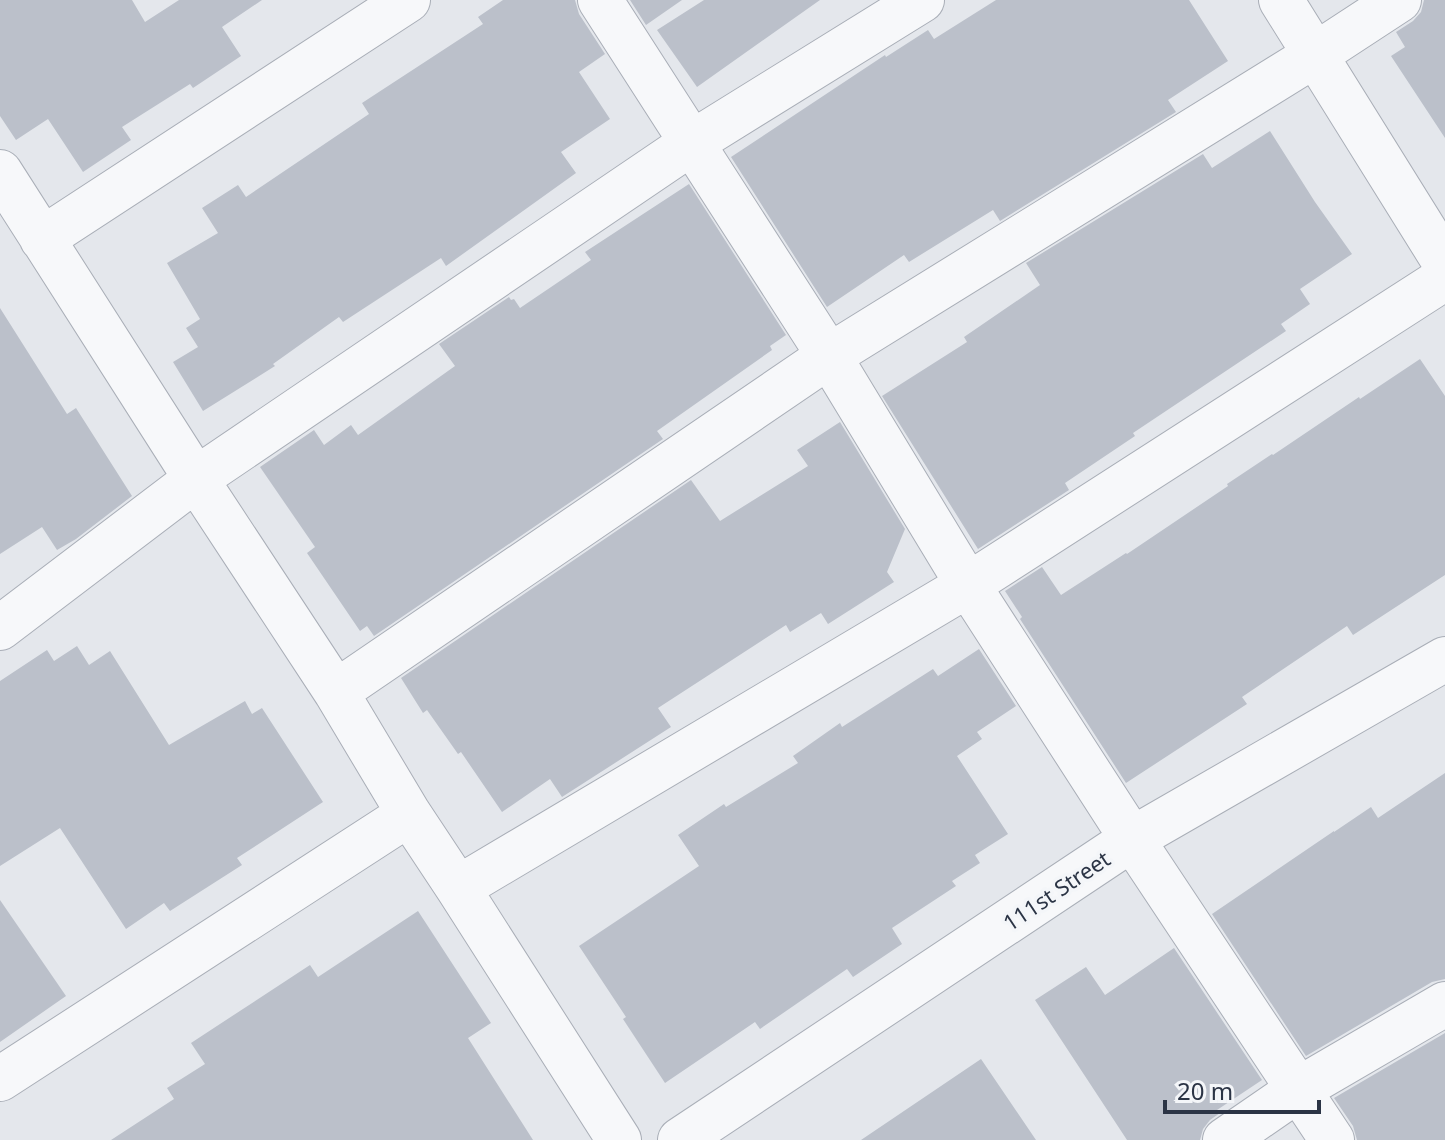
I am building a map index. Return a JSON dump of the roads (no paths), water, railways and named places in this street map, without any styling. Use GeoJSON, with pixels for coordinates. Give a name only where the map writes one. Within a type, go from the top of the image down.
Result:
{"type":"FeatureCollection","features":[{"type":"Feature","properties":{"kind":"street"},"geometry":{"type":"LineString","coordinates":[[42,239],[408,0]]}},
{"type":"Feature","properties":{"kind":"street"},"geometry":{"type":"LineString","coordinates":[[600,0],[829,356],[968,585],[1332,1140]]}},
{"type":"Feature","properties":{"kind":"street"},"geometry":{"type":"LineString","coordinates":[[0,628],[196,479],[693,142],[922,0]]}},
{"type":"Feature","properties":{"kind":"street"},"geometry":{"type":"LineString","coordinates":[[1281,0],[1445,263]]}},
{"type":"Feature","properties":{"kind":"street"},"geometry":{"type":"LineString","coordinates":[[336,692],[829,356],[1399,0]]}},
{"type":"Feature","properties":{"kind":"street"},"geometry":{"type":"LineString","coordinates":[[2,180],[336,692],[409,814],[619,1140]]}},
{"type":"Feature","properties":{"kind":"street"},"geometry":{"type":"LineString","coordinates":[[458,888],[968,585],[1445,278]]}},
{"type":"Feature","properties":{"kind":"street","name":"111st Street"},"geometry":{"type":"LineString","coordinates":[[680,1140],[1132,839],[1445,659]]}},
{"type":"Feature","properties":{"kind":"street"},"geometry":{"type":"LineString","coordinates":[[0,1079],[409,814]]}},
{"type":"Feature","properties":{"kind":"street"},"geometry":{"type":"LineString","coordinates":[[1225,1140],[1299,1089],[1445,1004]]}}]}
